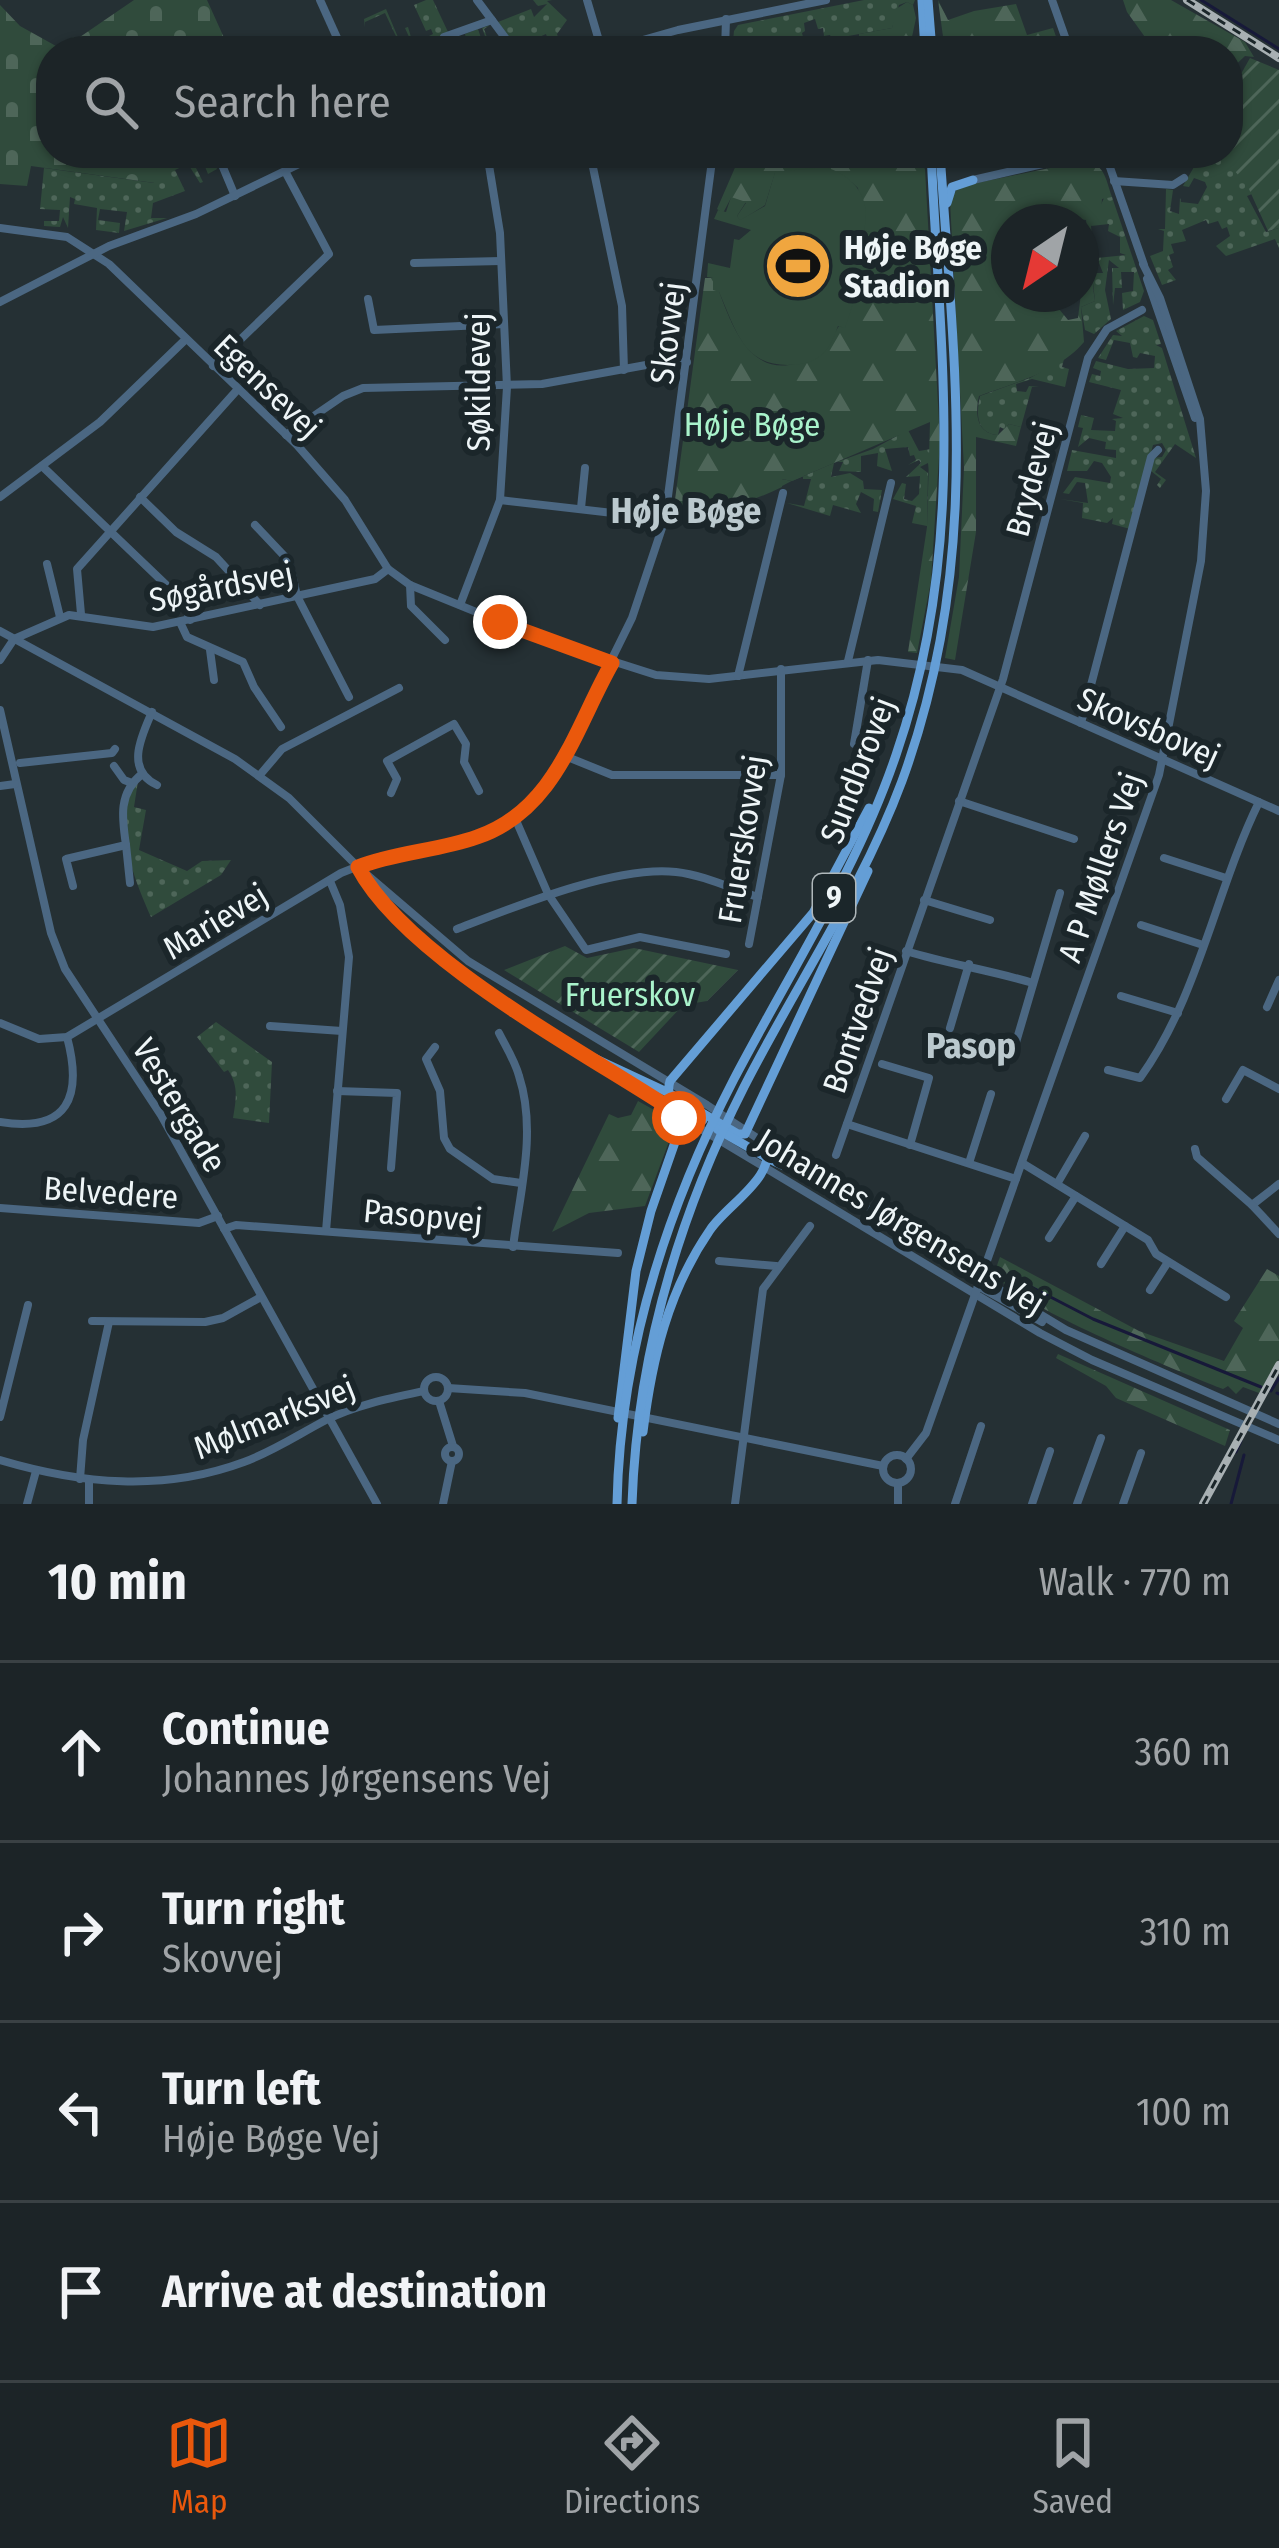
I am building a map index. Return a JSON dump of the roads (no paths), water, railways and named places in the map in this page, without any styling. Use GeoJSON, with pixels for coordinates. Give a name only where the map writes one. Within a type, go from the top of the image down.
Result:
{"type":"FeatureCollection","features":[{"type":"Feature","properties":{"kind":"main road"},"geometry":{"type":"LineString","coordinates":[[928,168],[932,194]]}},
{"type":"Feature","properties":{"kind":"main road","name":"Sundbrovej"},"geometry":{"type":"LineString","coordinates":[[616,1504],[627,1390],[641,1316],[669,1221],[721,1104],[860,844],[895,759],[919,680],[937,592],[946,481],[934,168]]}},
{"type":"Feature","properties":{"kind":"main road"},"geometry":{"type":"LineString","coordinates":[[941,169],[956,178],[973,180]]}},
{"type":"Feature","properties":{"kind":"main road","name":"Sundbrovej"},"geometry":{"type":"LineString","coordinates":[[632,1504],[644,1373],[680,1233],[733,1110],[838,918],[902,781],[939,650],[956,540],[957,423],[941,169]]}},
{"type":"Feature","properties":{"kind":"main road"},"geometry":{"type":"LineString","coordinates":[[948,274],[948,195],[956,185],[973,180]]}},
{"type":"Feature","properties":{"kind":"main road"},"geometry":{"type":"LineString","coordinates":[[668,1088],[782,953],[833,880],[872,802],[919,680]]}},
{"type":"Feature","properties":{"kind":"main road"},"geometry":{"type":"LineString","coordinates":[[595,1058],[668,1088],[738,1134],[747,1130],[878,849],[902,781]]}},
{"type":"Feature","properties":{"kind":"main road"},"geometry":{"type":"LineString","coordinates":[[617,1490],[616,1445],[632,1290],[646,1229],[679,1131],[680,1114],[668,1088]]}},
{"type":"Feature","properties":{"kind":"main road"},"geometry":{"type":"LineString","coordinates":[[680,1114],[694,1114],[768,1163],[838,1191]]}},
{"type":"Feature","properties":{"kind":"main road"},"geometry":{"type":"LineString","coordinates":[[764,1142],[768,1163]]}},
{"type":"Feature","properties":{"kind":"main road"},"geometry":{"type":"LineString","coordinates":[[634,1466],[655,1354],[675,1294],[716,1221],[768,1163]]}},
{"type":"Feature","properties":{"kind":"street"},"geometry":{"type":"LineString","coordinates":[[320,0],[336,36]]}},
{"type":"Feature","properties":{"kind":"street"},"geometry":{"type":"LineString","coordinates":[[477,0],[504,36]]}},
{"type":"Feature","properties":{"kind":"street"},"geometry":{"type":"LineString","coordinates":[[586,0],[598,36]]}},
{"type":"Feature","properties":{"kind":"street"},"geometry":{"type":"LineString","coordinates":[[661,36],[826,0]]}},
{"type":"Feature","properties":{"kind":"street"},"geometry":{"type":"LineString","coordinates":[[1052,0],[1065,36]]}},
{"type":"Feature","properties":{"kind":"street"},"geometry":{"type":"LineString","coordinates":[[725,36],[726,19]]}},
{"type":"Feature","properties":{"kind":"street"},"geometry":{"type":"LineString","coordinates":[[446,36],[492,20]]}},
{"type":"Feature","properties":{"kind":"street"},"geometry":{"type":"LineString","coordinates":[[223,168],[235,196]]}},
{"type":"Feature","properties":{"kind":"street"},"geometry":{"type":"LineString","coordinates":[[0,302],[95,253],[295,168]]}},
{"type":"Feature","properties":{"kind":"street","name":"Søkildevej"},"geometry":{"type":"LineString","coordinates":[[460,605],[500,500],[507,387],[501,261],[489,168]]}},
{"type":"Feature","properties":{"kind":"street"},"geometry":{"type":"LineString","coordinates":[[593,168],[622,306],[624,370]]}},
{"type":"Feature","properties":{"kind":"street","name":"Skovvej"},"geometry":{"type":"LineString","coordinates":[[358,867],[476,838],[515,818],[542,794],[565,756],[637,605],[665,519],[711,168]]}},
{"type":"Feature","properties":{"kind":"street"},"geometry":{"type":"LineString","coordinates":[[973,180],[1025,168]]}},
{"type":"Feature","properties":{"kind":"street","name":"A P Møllers Vej"},"geometry":{"type":"LineString","coordinates":[[906,1459],[924,1436],[1162,759],[1203,541],[1206,491],[1197,405],[1110,168]]}},
{"type":"Feature","properties":{"kind":"street"},"geometry":{"type":"LineString","coordinates":[[213,365],[329,254],[286,173]]}},
{"type":"Feature","properties":{"kind":"street"},"geometry":{"type":"LineString","coordinates":[[1114,181],[1175,185],[1184,178]]}},
{"type":"Feature","properties":{"kind":"street"},"geometry":{"type":"LineString","coordinates":[[0,228],[53,233],[95,253]]}},
{"type":"Feature","properties":{"kind":"street","name":"Egensevej"},"geometry":{"type":"LineString","coordinates":[[95,253],[286,435],[345,500],[388,569]]}},
{"type":"Feature","properties":{"kind":"street"},"geometry":{"type":"LineString","coordinates":[[414,263],[501,261]]}},
{"type":"Feature","properties":{"kind":"street"},"geometry":{"type":"LineString","coordinates":[[368,299],[374,331],[504,324]]}},
{"type":"Feature","properties":{"kind":"street","name":"Brydevej"},"geometry":{"type":"LineString","coordinates":[[1000,685],[1088,358],[1107,329],[1142,310]]}},
{"type":"Feature","properties":{"kind":"street"},"geometry":{"type":"LineString","coordinates":[[0,497],[100,422],[185,339]]}},
{"type":"Feature","properties":{"kind":"street"},"geometry":{"type":"LineString","coordinates":[[286,435],[362,388],[542,385],[687,362]]}},
{"type":"Feature","properties":{"kind":"street"},"geometry":{"type":"LineString","coordinates":[[81,614],[77,568],[238,389]]}},
{"type":"Feature","properties":{"kind":"street"},"geometry":{"type":"LineString","coordinates":[[1082,723],[1151,458],[1158,450]]}},
{"type":"Feature","properties":{"kind":"street"},"geometry":{"type":"LineString","coordinates":[[42,466],[184,602],[187,637],[243,662],[281,728]]}},
{"type":"Feature","properties":{"kind":"street"},"geometry":{"type":"LineString","coordinates":[[580,508],[585,468]]}},
{"type":"Feature","properties":{"kind":"street"},"geometry":{"type":"LineString","coordinates":[[848,661],[891,483]]}},
{"type":"Feature","properties":{"kind":"street"},"geometry":{"type":"LineString","coordinates":[[738,676],[783,493]]}},
{"type":"Feature","properties":{"kind":"street"},"geometry":{"type":"LineString","coordinates":[[140,497],[176,532],[216,557],[260,605]]}},
{"type":"Feature","properties":{"kind":"street"},"geometry":{"type":"LineString","coordinates":[[500,500],[665,519]]}},
{"type":"Feature","properties":{"kind":"street"},"geometry":{"type":"LineString","coordinates":[[254,525],[289,561],[298,596],[349,697]]}},
{"type":"Feature","properties":{"kind":"street"},"geometry":{"type":"LineString","coordinates":[[47,564],[60,617]]}},
{"type":"Feature","properties":{"kind":"street"},"geometry":{"type":"LineString","coordinates":[[388,569],[410,585],[411,606],[445,640]]}},
{"type":"Feature","properties":{"kind":"street","name":"Søgårdsvej"},"geometry":{"type":"LineString","coordinates":[[14,639],[60,617],[81,614],[140,627],[185,621],[375,579],[388,569]]}},
{"type":"Feature","properties":{"kind":"street","name":"Skovsbovej"},"geometry":{"type":"LineString","coordinates":[[410,585],[612,663],[667,677],[738,676],[868,660],[952,668],[1000,685],[1279,811]]}},
{"type":"Feature","properties":{"kind":"street"},"geometry":{"type":"LineString","coordinates":[[0,631],[259,776],[302,809],[358,867],[468,962],[668,1088]]}},
{"type":"Feature","properties":{"kind":"street"},"geometry":{"type":"LineString","coordinates":[[0,660],[14,639]]}},
{"type":"Feature","properties":{"kind":"street"},"geometry":{"type":"LineString","coordinates":[[210,650],[214,680]]}},
{"type":"Feature","properties":{"kind":"street"},"geometry":{"type":"LineString","coordinates":[[854,744],[868,660]]}},
{"type":"Feature","properties":{"kind":"street","name":"Fruerskovvej"},"geometry":{"type":"LineString","coordinates":[[749,944],[781,775],[781,669]]}},
{"type":"Feature","properties":{"kind":"street","name":"Bontvedvej"},"geometry":{"type":"LineString","coordinates":[[836,1155],[1000,685]]}},
{"type":"Feature","properties":{"kind":"street"},"geometry":{"type":"LineString","coordinates":[[259,776],[282,749],[399,688]]}},
{"type":"Feature","properties":{"kind":"street","name":"Vestergade"},"geometry":{"type":"LineString","coordinates":[[0,710],[53,940],[70,979],[156,1106],[377,1504]]}},
{"type":"Feature","properties":{"kind":"street"},"geometry":{"type":"LineString","coordinates":[[152,712],[138,753],[142,774],[157,785]]}},
{"type":"Feature","properties":{"kind":"street"},"geometry":{"type":"LineString","coordinates":[[391,793],[398,779],[387,761],[454,724],[466,744],[464,762],[479,791]]}},
{"type":"Feature","properties":{"kind":"street"},"geometry":{"type":"LineString","coordinates":[[20,763],[115,749]]}},
{"type":"Feature","properties":{"kind":"street"},"geometry":{"type":"LineString","coordinates":[[565,756],[612,775],[781,775]]}},
{"type":"Feature","properties":{"kind":"street"},"geometry":{"type":"LineString","coordinates":[[114,766],[132,783]]}},
{"type":"Feature","properties":{"kind":"street"},"geometry":{"type":"LineString","coordinates":[[130,883],[124,795],[142,774]]}},
{"type":"Feature","properties":{"kind":"street"},"geometry":{"type":"LineString","coordinates":[[0,786],[15,784]]}},
{"type":"Feature","properties":{"kind":"street"},"geometry":{"type":"LineString","coordinates":[[959,801],[1074,839]]}},
{"type":"Feature","properties":{"kind":"street"},"geometry":{"type":"LineString","coordinates":[[1108,1070],[1140,1078],[1162,1046],[1259,802]]}},
{"type":"Feature","properties":{"kind":"street"},"geometry":{"type":"LineString","coordinates":[[515,818],[548,894],[586,950],[640,937],[726,954]]}},
{"type":"Feature","properties":{"kind":"street"},"geometry":{"type":"LineString","coordinates":[[73,886],[66,859],[126,845]]}},
{"type":"Feature","properties":{"kind":"street"},"geometry":{"type":"LineString","coordinates":[[1164,858],[1226,878]]}},
{"type":"Feature","properties":{"kind":"street"},"geometry":{"type":"LineString","coordinates":[[358,867],[391,910],[444,958],[680,1114]]}},
{"type":"Feature","properties":{"kind":"street","name":"Marievej"},"geometry":{"type":"LineString","coordinates":[[67,1037],[358,867]]}},
{"type":"Feature","properties":{"kind":"street"},"geometry":{"type":"LineString","coordinates":[[457,929],[548,894],[652,871],[681,872],[758,898]]}},
{"type":"Feature","properties":{"kind":"street"},"geometry":{"type":"LineString","coordinates":[[326,1231],[349,957],[340,904],[330,881]]}},
{"type":"Feature","properties":{"kind":"street"},"geometry":{"type":"LineString","coordinates":[[1014,1049],[1060,893]]}},
{"type":"Feature","properties":{"kind":"street"},"geometry":{"type":"LineString","coordinates":[[924,900],[990,920]]}},
{"type":"Feature","properties":{"kind":"street"},"geometry":{"type":"LineString","coordinates":[[1141,925],[1203,945]]}},
{"type":"Feature","properties":{"kind":"street"},"geometry":{"type":"LineString","coordinates":[[905,951],[1033,983]]}},
{"type":"Feature","properties":{"kind":"street"},"geometry":{"type":"LineString","coordinates":[[950,1028],[969,964]]}},
{"type":"Feature","properties":{"kind":"street"},"geometry":{"type":"LineString","coordinates":[[1267,1007],[1279,980]]}},
{"type":"Feature","properties":{"kind":"street"},"geometry":{"type":"LineString","coordinates":[[1121,996],[1178,1013]]}},
{"type":"Feature","properties":{"kind":"street"},"geometry":{"type":"LineString","coordinates":[[0,1023],[39,1039],[67,1037],[76,1071],[75,1084],[59,1112],[40,1124],[0,1122]]}},
{"type":"Feature","properties":{"kind":"street"},"geometry":{"type":"LineString","coordinates":[[270,1026],[342,1031]]}},
{"type":"Feature","properties":{"kind":"street"},"geometry":{"type":"LineString","coordinates":[[499,1033],[519,1075],[527,1108],[528,1138],[513,1247]]}},
{"type":"Feature","properties":{"kind":"street"},"geometry":{"type":"LineString","coordinates":[[435,1047],[426,1059],[440,1091],[444,1138],[450,1149],[493,1179],[520,1183]]}},
{"type":"Feature","properties":{"kind":"street"},"geometry":{"type":"LineString","coordinates":[[882,1064],[929,1078],[910,1145]]}},
{"type":"Feature","properties":{"kind":"street"},"geometry":{"type":"LineString","coordinates":[[1226,1099],[1243,1070],[1279,1089]]}},
{"type":"Feature","properties":{"kind":"street"},"geometry":{"type":"LineString","coordinates":[[337,1091],[398,1093],[391,1168]]}},
{"type":"Feature","properties":{"kind":"street"},"geometry":{"type":"LineString","coordinates":[[969,1163],[991,1094]]}},
{"type":"Feature","properties":{"kind":"street"},"geometry":{"type":"LineString","coordinates":[[847,1124],[1016,1179]]}},
{"type":"Feature","properties":{"kind":"street","name":"Johannes Jørgensens Vej"},"geometry":{"type":"LineString","coordinates":[[747,1130],[1092,1360],[1279,1440]]}},
{"type":"Feature","properties":{"kind":"street"},"geometry":{"type":"LineString","coordinates":[[1057,1184],[1085,1136]]}},
{"type":"Feature","properties":{"kind":"street"},"geometry":{"type":"LineString","coordinates":[[1195,1149],[1197,1157],[1279,1234]]}},
{"type":"Feature","properties":{"kind":"street","name":"Johannes Jørgensens Vej"},"geometry":{"type":"LineString","coordinates":[[768,1163],[978,1287],[1279,1424]]}},
{"type":"Feature","properties":{"kind":"street"},"geometry":{"type":"LineString","coordinates":[[1022,1163],[1148,1240],[1156,1254],[1226,1297]]}},
{"type":"Feature","properties":{"kind":"street"},"geometry":{"type":"LineString","coordinates":[[1252,1205],[1279,1184]]}},
{"type":"Feature","properties":{"kind":"street"},"geometry":{"type":"LineString","coordinates":[[1049,1238],[1076,1196]]}},
{"type":"Feature","properties":{"kind":"street","name":"Belvedere"},"geometry":{"type":"LineString","coordinates":[[0,1208],[199,1223],[218,1216]]}},
{"type":"Feature","properties":{"kind":"street","name":"Pasopvej"},"geometry":{"type":"LineString","coordinates":[[224,1229],[236,1225],[618,1253]]}},
{"type":"Feature","properties":{"kind":"street"},"geometry":{"type":"LineString","coordinates":[[735,1504],[763,1289],[809,1226]]}},
{"type":"Feature","properties":{"kind":"street"},"geometry":{"type":"LineString","coordinates":[[1101,1264],[1125,1226]]}},
{"type":"Feature","properties":{"kind":"street"},"geometry":{"type":"LineString","coordinates":[[719,1261],[777,1266]]}},
{"type":"Feature","properties":{"kind":"street"},"geometry":{"type":"LineString","coordinates":[[1150,1290],[1168,1262]]}},
{"type":"Feature","properties":{"kind":"street"},"geometry":{"type":"LineString","coordinates":[[92,1322],[206,1322],[261,1297]]}},
{"type":"Feature","properties":{"kind":"street"},"geometry":{"type":"LineString","coordinates":[[0,1417],[28,1305]]}},
{"type":"Feature","properties":{"kind":"street"},"geometry":{"type":"LineString","coordinates":[[89,1504],[83,1440],[109,1322]]}},
{"type":"Feature","properties":{"kind":"street"},"geometry":{"type":"LineString","coordinates":[[439,1401],[431,1401],[425,1384],[433,1377],[441,1378],[448,1388]]}},
{"type":"Feature","properties":{"kind":"street"},"geometry":{"type":"LineString","coordinates":[[448,1388],[525,1393],[883,1466]]}},
{"type":"Feature","properties":{"kind":"street"},"geometry":{"type":"LineString","coordinates":[[439,1401],[448,1388]]}},
{"type":"Feature","properties":{"kind":"street","name":"Mølmarksvej"},"geometry":{"type":"LineString","coordinates":[[0,1460],[84,1479],[157,1481],[219,1470],[269,1452],[330,1418],[424,1391]]}},
{"type":"Feature","properties":{"kind":"street"},"geometry":{"type":"LineString","coordinates":[[439,1401],[453,1446],[460,1453],[452,1461],[443,1504]]}},
{"type":"Feature","properties":{"kind":"street"},"geometry":{"type":"LineString","coordinates":[[956,1504],[981,1426]]}},
{"type":"Feature","properties":{"kind":"street"},"geometry":{"type":"LineString","coordinates":[[1077,1504],[1101,1438]]}},
{"type":"Feature","properties":{"kind":"street"},"geometry":{"type":"LineString","coordinates":[[1032,1504],[1050,1451]]}},
{"type":"Feature","properties":{"kind":"street"},"geometry":{"type":"LineString","coordinates":[[1123,1504],[1141,1453]]}},
{"type":"Feature","properties":{"kind":"street"},"geometry":{"type":"LineString","coordinates":[[890,1456],[906,1459],[910,1474],[898,1483],[886,1478],[883,1466],[890,1456]]}},
{"type":"Feature","properties":{"kind":"street"},"geometry":{"type":"LineString","coordinates":[[28,1504],[36,1471]]}},
{"type":"Feature","properties":{"kind":"street"},"geometry":{"type":"LineString","coordinates":[[898,1483],[898,1504]]}},
{"type":"Feature","properties":{"kind":"waterway"},"geometry":{"type":"LineString","coordinates":[[1201,0],[1279,49]]}},
{"type":"Feature","properties":{"kind":"waterway"},"geometry":{"type":"LineString","coordinates":[[1008,1275],[1093,1319],[1261,1387]]}},
{"type":"Feature","properties":{"kind":"waterway"},"geometry":{"type":"LineString","coordinates":[[1271,1391],[1279,1378]]}},
{"type":"Feature","properties":{"kind":"waterway"},"geometry":{"type":"LineString","coordinates":[[1236,1452],[1241,1441]]}},
{"type":"Feature","properties":{"kind":"waterway"},"geometry":{"type":"LineString","coordinates":[[1231,1504],[1244,1455]]}},
{"type":"Feature","properties":{"kind":"railway"},"geometry":{"type":"LineString","coordinates":[[1187,0],[1279,58]]}},
{"type":"Feature","properties":{"kind":"railway"},"geometry":{"type":"LineString","coordinates":[[1203,1504],[1279,1365]]}},
{"type":"Feature","properties":{"kind":"place","name":"Høje Bøge Stadion"},"geometry":{"type":"Point","coordinates":[798,266]}},
{"type":"Feature","properties":{"kind":"district","name":"Høje Bøge"},"geometry":{"type":"Point","coordinates":[686,510]}},
{"type":"Feature","properties":{"kind":"district","name":"Pasop"},"geometry":{"type":"Point","coordinates":[971,1045]}},
{"type":"Feature","properties":{"kind":"park label","name":"Fruerskov"},"geometry":{"type":"Point","coordinates":[630,994]}}]}
